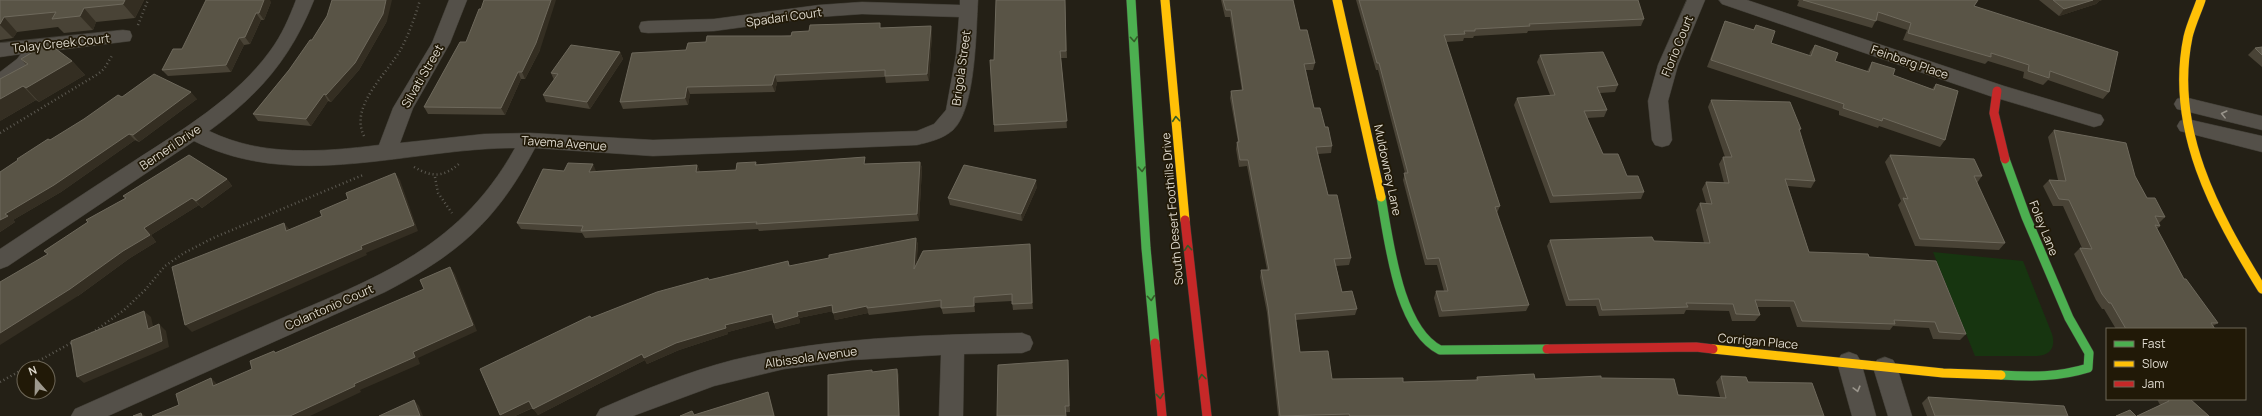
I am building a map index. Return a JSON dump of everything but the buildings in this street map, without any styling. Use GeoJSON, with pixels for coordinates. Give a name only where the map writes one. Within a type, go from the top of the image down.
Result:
{"type":"FeatureCollection","features":[{"type":"Feature","properties":{"kind":"street","name":"Berneri Drive"},"geometry":{"type":"LineString","coordinates":[[0,260],[193,132],[238,96],[265,69],[292,30],[305,0]]}},
{"type":"Feature","properties":{"kind":"street","name":"Silvati Street"},"geometry":{"type":"LineString","coordinates":[[387,152],[403,108],[441,43],[458,0]]}},
{"type":"Feature","properties":{"kind":"street"},"geometry":{"type":"LineString","coordinates":[[1131,0],[1146,248],[1162,416]]}},
{"type":"Feature","properties":{"kind":"street","name":"South Desert Foothills Drive"},"geometry":{"type":"LineString","coordinates":[[1165,0],[1190,274],[1207,416]]}},
{"type":"Feature","properties":{"kind":"street","name":"Muldowney Lane"},"geometry":{"type":"LineString","coordinates":[[1337,0],[1403,296],[1410,317],[1426,342]]}},
{"type":"Feature","properties":{"kind":"street","name":"Florio Court"},"geometry":{"type":"LineString","coordinates":[[1662,140],[1658,101],[1668,65],[1696,0]]}},
{"type":"Feature","properties":{"kind":"street","name":"Feinberg Place"},"geometry":{"type":"LineString","coordinates":[[1728,0],[1997,91],[2094,120]]}},
{"type":"Feature","properties":{"kind":"street"},"geometry":{"type":"LineString","coordinates":[[2201,0],[2190,26],[2186,42],[2182,79],[2187,126],[2199,168],[2221,221],[2262,289]]}},
{"type":"Feature","properties":{"kind":"street","name":"Spadari Court"},"geometry":{"type":"LineString","coordinates":[[648,27],[726,24],[862,8],[968,5]]}},
{"type":"Feature","properties":{"kind":"street","name":"Brigola Street"},"geometry":{"type":"LineString","coordinates":[[939,130],[952,118],[956,110],[964,62],[968,5]]}},
{"type":"Feature","properties":{"kind":"street","name":"Tolay Creek Court"},"geometry":{"type":"LineString","coordinates":[[0,50],[124,39]]}},
{"type":"Feature","properties":{"kind":"street"},"geometry":{"type":"LineString","coordinates":[[0,82],[24,64],[36,46]]}},
{"type":"Feature","properties":{"kind":"street","name":"Foley Lane"},"geometry":{"type":"LineString","coordinates":[[1997,91],[1994,113],[2002,151],[2026,217],[2072,324],[2089,353],[2088,368]]}},
{"type":"Feature","properties":{"kind":"street"},"geometry":{"type":"LineString","coordinates":[[2184,104],[2262,123]]}},
{"type":"Feature","properties":{"kind":"street"},"geometry":{"type":"LineString","coordinates":[[2187,126],[2262,144]]}},
{"type":"Feature","properties":{"kind":"street","name":"Tavema Avenue"},"geometry":{"type":"LineString","coordinates":[[193,132],[238,151],[276,157],[321,158],[387,152],[464,142],[530,140],[654,148],[898,140],[917,138],[939,130]]}},
{"type":"Feature","properties":{"kind":"street","name":"Colantonio Court"},"geometry":{"type":"LineString","coordinates":[[83,416],[377,286],[433,256],[464,231],[491,205],[510,176],[530,140]]}},
{"type":"Feature","properties":{"kind":"street","name":"Corrigan Place"},"geometry":{"type":"LineString","coordinates":[[1426,342],[1440,350],[1696,347],[1943,373],[2045,377],[2070,374],[2088,368]]}},
{"type":"Feature","properties":{"kind":"street","name":"Albissola Avenue"},"geometry":{"type":"LineString","coordinates":[[608,416],[699,380],[750,366],[802,356],[857,350],[1022,343]]}},
{"type":"Feature","properties":{"kind":"street"},"geometry":{"type":"LineString","coordinates":[[951,416],[953,345]]}},
{"type":"Feature","properties":{"kind":"street"},"geometry":{"type":"LineString","coordinates":[[1849,362],[1864,416]]}},
{"type":"Feature","properties":{"kind":"street"},"geometry":{"type":"LineString","coordinates":[[1885,367],[1900,416]]}},
{"type":"Feature","properties":{"kind":"path"},"geometry":{"type":"LineString","coordinates":[[0,133],[98,74],[108,64],[140,18],[148,0]]}},
{"type":"Feature","properties":{"kind":"path"},"geometry":{"type":"LineString","coordinates":[[366,138],[359,128],[361,111],[400,50],[420,0]]}},
{"type":"Feature","properties":{"kind":"path"},"geometry":{"type":"LineString","coordinates":[[412,166],[423,174],[435,177],[449,172],[461,161]]}},
{"type":"Feature","properties":{"kind":"path"},"geometry":{"type":"LineString","coordinates":[[87,335],[124,310],[153,282],[169,262],[198,244],[226,231],[290,207],[336,184],[369,173]]}},
{"type":"Feature","properties":{"kind":"path"},"geometry":{"type":"LineString","coordinates":[[435,177],[438,193],[442,202],[456,216]]}},
{"type":"Feature","properties":{"kind":"path"},"geometry":{"type":"LineString","coordinates":[[0,382],[80,339]]}},
{"type":"Feature","properties":{"kind":"green space"},"geometry":{"type":"Polygon","coordinates":[[[1933,252],[2023,261],[2052,334],[2053,343],[2051,350],[2045,354],[2037,356],[1975,356],[1933,252]]]}},
{"type":"Feature","properties":{"kind":"traffic: fast"},"geometry":{"type":"LineString","coordinates":[[1131,0],[1146,248],[1155,343]]}},
{"type":"Feature","properties":{"kind":"traffic: fast"},"geometry":{"type":"LineString","coordinates":[[2001,375],[2056,376],[2077,372],[2088,368],[2089,353],[2069,318],[2026,217],[2005,159]]}},
{"type":"Feature","properties":{"kind":"traffic: fast"},"geometry":{"type":"LineString","coordinates":[[1381,197],[1403,296],[1418,331],[1427,342],[1440,350],[1547,349]]}},
{"type":"Feature","properties":{"kind":"traffic: slow"},"geometry":{"type":"LineString","coordinates":[[1165,0],[1185,220]]}},
{"type":"Feature","properties":{"kind":"traffic: slow"},"geometry":{"type":"LineString","coordinates":[[1337,0],[1381,197]]}},
{"type":"Feature","properties":{"kind":"traffic: slow"},"geometry":{"type":"LineString","coordinates":[[2201,0],[2188,37],[2183,71],[2184,104],[2190,137],[2212,201],[2244,261],[2262,289]]}},
{"type":"Feature","properties":{"kind":"traffic: slow"},"geometry":{"type":"LineString","coordinates":[[1713,349],[1943,373],[2001,375]]}},
{"type":"Feature","properties":{"kind":"traffic: jam"},"geometry":{"type":"LineString","coordinates":[[1997,91],[1994,113],[2005,159]]}},
{"type":"Feature","properties":{"kind":"traffic: jam"},"geometry":{"type":"LineString","coordinates":[[1185,220],[1207,416]]}},
{"type":"Feature","properties":{"kind":"traffic: jam"},"geometry":{"type":"LineString","coordinates":[[1155,343],[1162,416]]}},
{"type":"Feature","properties":{"kind":"traffic: jam"},"geometry":{"type":"LineString","coordinates":[[1547,349],[1696,347],[1713,349]]}}]}
